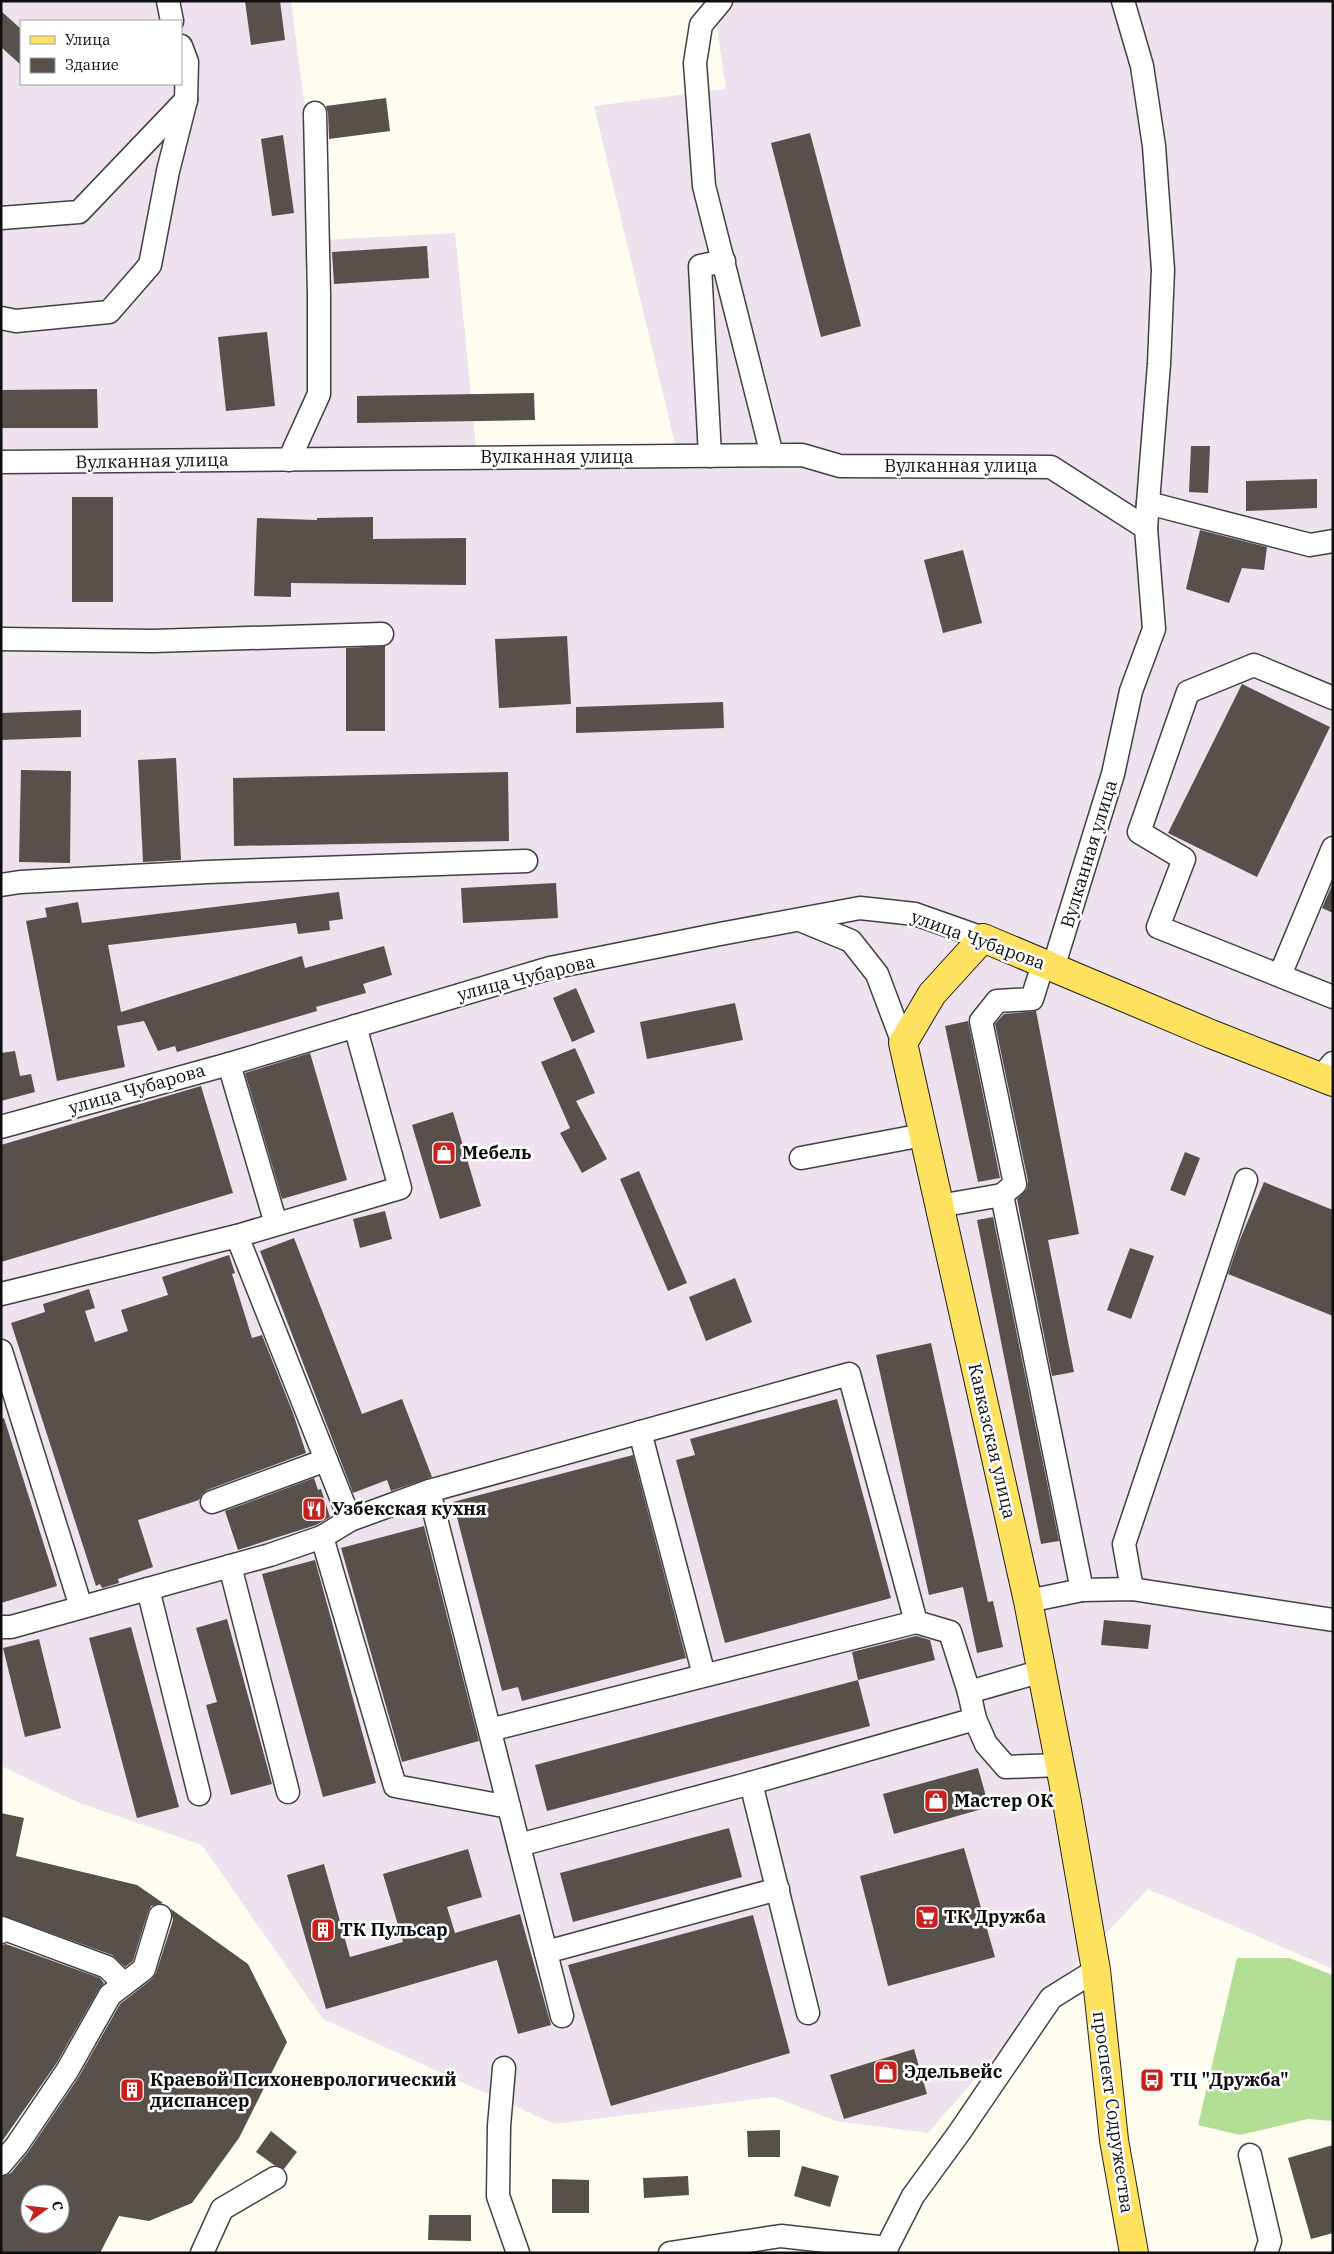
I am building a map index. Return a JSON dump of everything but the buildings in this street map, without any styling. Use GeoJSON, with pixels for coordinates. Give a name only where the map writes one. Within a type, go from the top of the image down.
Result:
{"type":"FeatureCollection","features":[{"type":"Feature","properties":{"kind":"main road","name":"улица Чубарова"},"geometry":{"type":"LineString","coordinates":[[983,938],[1048,966]]}},
{"type":"Feature","properties":{"kind":"main road"},"geometry":{"type":"LineString","coordinates":[[904,1043],[932,994],[983,938]]}},
{"type":"Feature","properties":{"kind":"main road"},"geometry":{"type":"LineString","coordinates":[[1048,966],[1329,1074]]}},
{"type":"Feature","properties":{"kind":"main road","name":"Кавказская улица"},"geometry":{"type":"LineString","coordinates":[[904,1043],[1028,1601],[1060,1765],[1096,1970]]}},
{"type":"Feature","properties":{"kind":"main road","name":"проспект Содружества"},"geometry":{"type":"LineString","coordinates":[[1096,1970],[1114,2140],[1134,2253]]}},
{"type":"Feature","properties":{"kind":"street"},"geometry":{"type":"LineString","coordinates":[[168,1],[172,20]]}},
{"type":"Feature","properties":{"kind":"street"},"geometry":{"type":"LineString","coordinates":[[721,1],[701,25],[695,63],[704,186],[772,455]]}},
{"type":"Feature","properties":{"kind":"street"},"geometry":{"type":"LineString","coordinates":[[1123,1],[1142,66],[1153,137],[1163,270],[1146,528]]}},
{"type":"Feature","properties":{"kind":"street"},"geometry":{"type":"LineString","coordinates":[[1,318],[16,322],[109,312],[150,265],[168,171],[186,100],[187,62],[182,49]]}},
{"type":"Feature","properties":{"kind":"street"},"geometry":{"type":"LineString","coordinates":[[1,218],[78,212],[186,100]]}},
{"type":"Feature","properties":{"kind":"street"},"geometry":{"type":"LineString","coordinates":[[289,460],[319,394],[320,295],[315,113]]}},
{"type":"Feature","properties":{"kind":"street"},"geometry":{"type":"LineString","coordinates":[[710,456],[700,266],[724,260]]}},
{"type":"Feature","properties":{"kind":"street","name":"Вулканная улица"},"geometry":{"type":"LineString","coordinates":[[1,462],[802,455],[840,466],[1051,467],[1146,528],[1154,629],[1131,691],[1113,774],[1048,966],[1032,999],[997,1001],[981,1021],[1015,1184],[1002,1195]]}},
{"type":"Feature","properties":{"kind":"street"},"geometry":{"type":"LineString","coordinates":[[1148,503],[1310,545],[1333,541]]}},
{"type":"Feature","properties":{"kind":"street"},"geometry":{"type":"LineString","coordinates":[[1,639],[153,641],[382,634]]}},
{"type":"Feature","properties":{"kind":"street"},"geometry":{"type":"LineString","coordinates":[[1333,698],[1254,665],[1188,692],[1139,832],[1184,859],[1158,927],[1333,997]]}},
{"type":"Feature","properties":{"kind":"street"},"geometry":{"type":"LineString","coordinates":[[1280,976],[1333,848]]}},
{"type":"Feature","properties":{"kind":"street"},"geometry":{"type":"LineString","coordinates":[[1,885],[20,882],[207,872],[526,861]]}},
{"type":"Feature","properties":{"kind":"street","name":"улица Чубарова"},"geometry":{"type":"LineString","coordinates":[[1,1127],[230,1064],[550,968],[860,908],[915,914],[983,938]]}},
{"type":"Feature","properties":{"kind":"street"},"geometry":{"type":"LineString","coordinates":[[800,920],[851,941],[877,974],[904,1043]]}},
{"type":"Feature","properties":{"kind":"street"},"geometry":{"type":"LineString","coordinates":[[1,1294],[238,1236],[400,1188],[355,1026]]}},
{"type":"Feature","properties":{"kind":"street"},"geometry":{"type":"LineString","coordinates":[[230,1064],[276,1224]]}},
{"type":"Feature","properties":{"kind":"street"},"geometry":{"type":"LineString","coordinates":[[801,1158],[923,1135]]}},
{"type":"Feature","properties":{"kind":"street"},"geometry":{"type":"LineString","coordinates":[[1132,1589],[1124,1544],[1246,1180]]}},
{"type":"Feature","properties":{"kind":"street"},"geometry":{"type":"LineString","coordinates":[[939,1206],[1002,1195],[1082,1590]]}},
{"type":"Feature","properties":{"kind":"street"},"geometry":{"type":"LineString","coordinates":[[238,1236],[350,1520]]}},
{"type":"Feature","properties":{"kind":"street"},"geometry":{"type":"LineString","coordinates":[[1,1351],[81,1607]]}},
{"type":"Feature","properties":{"kind":"street"},"geometry":{"type":"LineString","coordinates":[[1,1626],[12,1627],[270,1555],[322,1537],[350,1520],[429,1491],[849,1374],[916,1622]]}},
{"type":"Feature","properties":{"kind":"street"},"geometry":{"type":"LineString","coordinates":[[640,1432],[704,1676]]}},
{"type":"Feature","properties":{"kind":"street"},"geometry":{"type":"LineString","coordinates":[[212,1502],[326,1460]]}},
{"type":"Feature","properties":{"kind":"street"},"geometry":{"type":"LineString","coordinates":[[429,1491],[562,2016]]}},
{"type":"Feature","properties":{"kind":"street"},"geometry":{"type":"LineString","coordinates":[[322,1537],[395,1786],[509,1807]]}},
{"type":"Feature","properties":{"kind":"street"},"geometry":{"type":"LineString","coordinates":[[230,1566],[288,1792]]}},
{"type":"Feature","properties":{"kind":"street"},"geometry":{"type":"LineString","coordinates":[[148,1589],[199,1794]]}},
{"type":"Feature","properties":{"kind":"street"},"geometry":{"type":"LineString","coordinates":[[1028,1601],[1082,1590],[1132,1589],[1333,1620]]}},
{"type":"Feature","properties":{"kind":"street"},"geometry":{"type":"LineString","coordinates":[[490,1730],[916,1622],[950,1632],[969,1692],[975,1719],[986,1744],[1006,1767],[1060,1765]]}},
{"type":"Feature","properties":{"kind":"street"},"geometry":{"type":"LineString","coordinates":[[969,1692],[1042,1671]]}},
{"type":"Feature","properties":{"kind":"street"},"geometry":{"type":"LineString","coordinates":[[519,1845],[751,1783],[975,1719]]}},
{"type":"Feature","properties":{"kind":"street"},"geometry":{"type":"LineString","coordinates":[[751,1783],[808,2013]]}},
{"type":"Feature","properties":{"kind":"street"},"geometry":{"type":"LineString","coordinates":[[546,1952],[778,1889]]}},
{"type":"Feature","properties":{"kind":"street"},"geometry":{"type":"LineString","coordinates":[[1,2164],[17,2145],[67,2071],[110,1995],[144,1969],[160,1916]]}},
{"type":"Feature","properties":{"kind":"street"},"geometry":{"type":"LineString","coordinates":[[1,1932],[2,1928],[107,1967],[124,1984]]}},
{"type":"Feature","properties":{"kind":"street"},"geometry":{"type":"LineString","coordinates":[[670,2253],[781,2236],[885,2250],[913,2196],[959,2133],[1051,1998],[1096,1970]]}},
{"type":"Feature","properties":{"kind":"street"},"geometry":{"type":"LineString","coordinates":[[504,2068],[499,2126],[498,2196],[518,2253]]}},
{"type":"Feature","properties":{"kind":"street"},"geometry":{"type":"LineString","coordinates":[[1250,2156],[1270,2241],[1266,2253]]}},
{"type":"Feature","properties":{"kind":"street"},"geometry":{"type":"LineString","coordinates":[[202,2253],[222,2209],[275,2178]]}},
{"type":"Feature","properties":{"kind":"shaded area"},"geometry":{"type":"Polygon","coordinates":[[[1,1],[291,1],[322,240],[455,233],[476,447],[675,444],[594,106],[726,89],[713,1],[1333,1],[1333,1969],[1148,1889],[1062,1979],[928,2133],[836,2121],[774,2097],[554,2124],[323,2019],[202,1845],[77,1802],[1,1766],[1,1]]]}},
{"type":"Feature","properties":{"kind":"green space"},"geometry":{"type":"Polygon","coordinates":[[[1237,1958],[1289,1958],[1333,1975],[1333,2121],[1308,2119],[1240,2135],[1198,2125],[1237,1958]]]}},
{"type":"Feature","properties":{"kind":"place","name":"Мебель"},"geometry":{"type":"Point","coordinates":[444,1153]}},
{"type":"Feature","properties":{"kind":"place","name":"Узбекская кухня"},"geometry":{"type":"Point","coordinates":[314,1509]}},
{"type":"Feature","properties":{"kind":"place","name":"Мастер ОК"},"geometry":{"type":"Point","coordinates":[936,1801]}},
{"type":"Feature","properties":{"kind":"place","name":"ТК Дружба"},"geometry":{"type":"Point","coordinates":[927,1917]}},
{"type":"Feature","properties":{"kind":"place","name":"ТК Пульсар"},"geometry":{"type":"Point","coordinates":[323,1930]}},
{"type":"Feature","properties":{"kind":"place","name":"Эдельвейс"},"geometry":{"type":"Point","coordinates":[886,2072]}},
{"type":"Feature","properties":{"kind":"place","name":"ТЦ \"Дружба\""},"geometry":{"type":"Point","coordinates":[1152,2080]}},
{"type":"Feature","properties":{"kind":"place","name":"Краевой Психоневрологический диспансер"},"geometry":{"type":"Point","coordinates":[132,2090]}}]}
